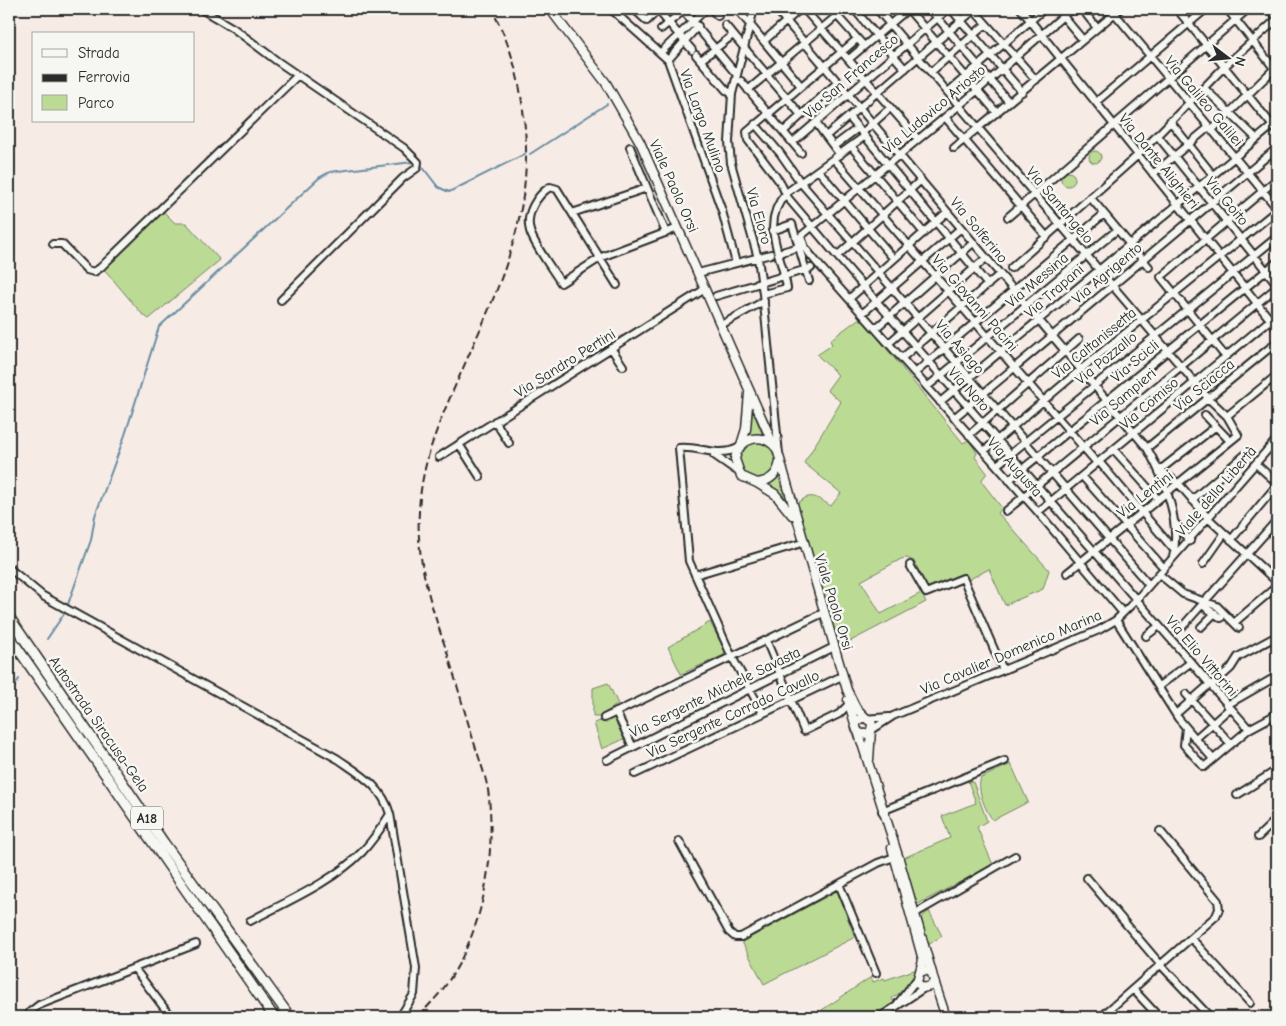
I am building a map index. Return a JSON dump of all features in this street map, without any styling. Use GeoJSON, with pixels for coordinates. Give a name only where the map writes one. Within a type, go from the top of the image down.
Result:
{"type":"FeatureCollection","features":[{"type":"Feature","properties":{"kind":"highway","name":"Autostrada Siracusa-Gela"},"geometry":{"type":"LineString","coordinates":[[9,617],[164,843],[290,1017]]}},
{"type":"Feature","properties":{"kind":"highway","name":"Autostrada Siracusa-Gela"},"geometry":{"type":"LineString","coordinates":[[9,636],[274,1017]]}},
{"type":"Feature","properties":{"kind":"main road","name":"Viale Paolo Orsi"},"geometry":{"type":"LineString","coordinates":[[550,9],[621,106],[640,142],[698,273],[710,293],[721,325],[769,440]]}},
{"type":"Feature","properties":{"kind":"main road"},"geometry":{"type":"LineString","coordinates":[[749,389],[749,407],[740,447],[735,460],[737,471],[746,480],[758,483],[785,504],[796,521]]}},
{"type":"Feature","properties":{"kind":"main road"},"geometry":{"type":"LineString","coordinates":[[740,447],[752,439],[769,440],[779,458],[779,468],[770,479],[758,483]]}},
{"type":"Feature","properties":{"kind":"main road","name":"Viale Paolo Orsi"},"geometry":{"type":"LineString","coordinates":[[779,458],[802,543],[847,690]]}},
{"type":"Feature","properties":{"kind":"main road"},"geometry":{"type":"LineString","coordinates":[[847,690],[852,716],[916,913],[945,1013]]}},
{"type":"Feature","properties":{"kind":"main road"},"geometry":{"type":"LineString","coordinates":[[847,690],[856,708],[866,719],[872,730],[869,742],[870,769]]}},
{"type":"Feature","properties":{"kind":"main road"},"geometry":{"type":"LineString","coordinates":[[857,730],[858,722],[866,719]]}},
{"type":"Feature","properties":{"kind":"main road"},"geometry":{"type":"LineString","coordinates":[[857,730],[872,730]]}},
{"type":"Feature","properties":{"kind":"main road"},"geometry":{"type":"LineString","coordinates":[[896,856],[900,884],[923,962],[918,976],[918,985],[935,995],[945,1013]]}},
{"type":"Feature","properties":{"kind":"main road"},"geometry":{"type":"LineString","coordinates":[[918,976],[926,970],[933,977]]}},
{"type":"Feature","properties":{"kind":"main road"},"geometry":{"type":"LineString","coordinates":[[925,988],[931,986],[933,977]]}},
{"type":"Feature","properties":{"kind":"street"},"geometry":{"type":"LineString","coordinates":[[201,9],[233,28],[404,148],[418,162],[417,168],[403,178],[282,300]]}},
{"type":"Feature","properties":{"kind":"street","name":"Via Largo Mulino"},"geometry":{"type":"LineString","coordinates":[[611,9],[668,60],[722,211],[736,263]]}},
{"type":"Feature","properties":{"kind":"street"},"geometry":{"type":"LineString","coordinates":[[618,15],[625,9]]}},
{"type":"Feature","properties":{"kind":"street"},"geometry":{"type":"LineString","coordinates":[[634,9],[647,21],[658,9],[726,90],[732,94]]}},
{"type":"Feature","properties":{"kind":"street"},"geometry":{"type":"LineString","coordinates":[[668,60],[706,9]]}},
{"type":"Feature","properties":{"kind":"street"},"geometry":{"type":"LineString","coordinates":[[711,9],[718,16]]}},
{"type":"Feature","properties":{"kind":"street"},"geometry":{"type":"LineString","coordinates":[[737,9],[801,86]]}},
{"type":"Feature","properties":{"kind":"street","name":"Via Eloro"},"geometry":{"type":"LineString","coordinates":[[754,9],[732,94],[729,122],[731,163],[758,258],[764,298],[779,458]]}},
{"type":"Feature","properties":{"kind":"street","name":"Via Solferino"},"geometry":{"type":"LineString","coordinates":[[776,9],[1147,448],[1160,470],[1175,524],[1174,554]]}},
{"type":"Feature","properties":{"kind":"street"},"geometry":{"type":"LineString","coordinates":[[764,41],[800,9]]}},
{"type":"Feature","properties":{"kind":"street"},"geometry":{"type":"LineString","coordinates":[[804,9],[918,139]]}},
{"type":"Feature","properties":{"kind":"street"},"geometry":{"type":"LineString","coordinates":[[831,9],[864,46]]}},
{"type":"Feature","properties":{"kind":"street"},"geometry":{"type":"LineString","coordinates":[[748,90],[845,9]]}},
{"type":"Feature","properties":{"kind":"street"},"geometry":{"type":"LineString","coordinates":[[854,9],[905,69]]}},
{"type":"Feature","properties":{"kind":"street","name":"Via Santangelo"},"geometry":{"type":"LineString","coordinates":[[877,9],[980,127],[1098,270],[1208,398],[1227,416],[1238,435]]}},
{"type":"Feature","properties":{"kind":"street"},"geometry":{"type":"LineString","coordinates":[[849,59],[908,9],[998,113]]}},
{"type":"Feature","properties":{"kind":"street"},"geometry":{"type":"LineString","coordinates":[[930,9],[1009,102]]}},
{"type":"Feature","properties":{"kind":"street"},"geometry":{"type":"LineString","coordinates":[[949,9],[974,35],[1022,92]]}},
{"type":"Feature","properties":{"kind":"street","name":"Via San Francesco"},"geometry":{"type":"LineString","coordinates":[[793,142],[949,9]]}},
{"type":"Feature","properties":{"kind":"street"},"geometry":{"type":"LineString","coordinates":[[826,136],[974,9],[1036,80]]}},
{"type":"Feature","properties":{"kind":"street","name":"Via Dante Alighieri"},"geometry":{"type":"LineString","coordinates":[[1021,9],[1277,328]]}},
{"type":"Feature","properties":{"kind":"street"},"geometry":{"type":"LineString","coordinates":[[948,92],[978,64],[1044,9]]}},
{"type":"Feature","properties":{"kind":"street"},"geometry":{"type":"LineString","coordinates":[[1057,9],[1083,40]]}},
{"type":"Feature","properties":{"kind":"street","name":"Via Ludovico Ariosto"},"geometry":{"type":"LineString","coordinates":[[812,226],[978,90],[1071,9]]}},
{"type":"Feature","properties":{"kind":"street"},"geometry":{"type":"LineString","coordinates":[[1082,9],[1097,28]]}},
{"type":"Feature","properties":{"kind":"street"},"geometry":{"type":"LineString","coordinates":[[1177,9],[1276,126]]}},
{"type":"Feature","properties":{"kind":"street"},"geometry":{"type":"LineString","coordinates":[[1096,102],[1206,9]]}},
{"type":"Feature","properties":{"kind":"street"},"geometry":{"type":"LineString","coordinates":[[1153,174],[1211,129],[1276,69],[1227,9]]}},
{"type":"Feature","properties":{"kind":"street"},"geometry":{"type":"LineString","coordinates":[[1008,217],[1113,124],[1248,9]]}},
{"type":"Feature","properties":{"kind":"street"},"geometry":{"type":"LineString","coordinates":[[1011,268],[1138,155],[1225,66],[1277,18],[1270,9]]}},
{"type":"Feature","properties":{"kind":"street"},"geometry":{"type":"LineString","coordinates":[[661,29],[683,10],[737,75]]}},
{"type":"Feature","properties":{"kind":"street"},"geometry":{"type":"LineString","coordinates":[[954,148],[1062,59],[1115,10]]}},
{"type":"Feature","properties":{"kind":"street","name":"Via Galileo Galilei"},"geometry":{"type":"LineString","coordinates":[[1115,10],[1150,56],[1277,209]]}},
{"type":"Feature","properties":{"kind":"street"},"geometry":{"type":"LineString","coordinates":[[660,53],[679,34],[696,24]]}},
{"type":"Feature","properties":{"kind":"street"},"geometry":{"type":"LineString","coordinates":[[931,72],[986,24]]}},
{"type":"Feature","properties":{"kind":"street"},"geometry":{"type":"LineString","coordinates":[[725,25],[801,115]]}},
{"type":"Feature","properties":{"kind":"street"},"geometry":{"type":"LineString","coordinates":[[696,55],[716,48],[733,35]]}},
{"type":"Feature","properties":{"kind":"street"},"geometry":{"type":"LineString","coordinates":[[755,124],[787,99],[857,38]]}},
{"type":"Feature","properties":{"kind":"street"},"geometry":{"type":"LineString","coordinates":[[53,244],[62,244],[87,270],[94,272],[100,268],[298,75]]}},
{"type":"Feature","properties":{"kind":"street"},"geometry":{"type":"LineString","coordinates":[[741,81],[801,154]]}},
{"type":"Feature","properties":{"kind":"street"},"geometry":{"type":"LineString","coordinates":[[784,131],[838,82]]}},
{"type":"Feature","properties":{"kind":"street"},"geometry":{"type":"LineString","coordinates":[[1204,88],[1257,139]]}},
{"type":"Feature","properties":{"kind":"street"},"geometry":{"type":"LineString","coordinates":[[834,146],[862,132],[890,108]]}},
{"type":"Feature","properties":{"kind":"street"},"geometry":{"type":"LineString","coordinates":[[849,117],[988,285]]}},
{"type":"Feature","properties":{"kind":"street"},"geometry":{"type":"LineString","coordinates":[[945,117],[1047,237]]}},
{"type":"Feature","properties":{"kind":"street"},"geometry":{"type":"LineString","coordinates":[[1170,121],[1213,175]]}},
{"type":"Feature","properties":{"kind":"street","name":"Via Giovanni Pacini"},"geometry":{"type":"LineString","coordinates":[[816,123],[834,146],[837,157],[859,188],[1142,512],[1174,554]]}},
{"type":"Feature","properties":{"kind":"street","name":"Via Noto"},"geometry":{"type":"LineString","coordinates":[[755,124],[747,132],[748,140],[768,163],[788,198],[953,391],[1137,599]]}},
{"type":"Feature","properties":{"kind":"street","name":"Via Asiago"},"geometry":{"type":"LineString","coordinates":[[755,124],[780,153],[801,183],[1149,584]]}},
{"type":"Feature","properties":{"kind":"street","name":"Via Trapani"},"geometry":{"type":"LineString","coordinates":[[940,402],[1198,186],[1276,126]]}},
{"type":"Feature","properties":{"kind":"street"},"geometry":{"type":"LineString","coordinates":[[721,325],[764,298],[787,288],[785,275],[775,254],[772,231],[775,212],[786,193],[851,146],[862,132]]}},
{"type":"Feature","properties":{"kind":"street","name":"Via Goito"},"geometry":{"type":"LineString","coordinates":[[1157,136],[1256,255],[1277,285]]}},
{"type":"Feature","properties":{"kind":"street"},"geometry":{"type":"LineString","coordinates":[[851,146],[924,233]]}},
{"type":"Feature","properties":{"kind":"street"},"geometry":{"type":"LineString","coordinates":[[630,147],[666,233]]}},
{"type":"Feature","properties":{"kind":"street","name":"Via Agrigento"},"geometry":{"type":"LineString","coordinates":[[954,418],[1277,148]]}},
{"type":"Feature","properties":{"kind":"street"},"geometry":{"type":"LineString","coordinates":[[818,170],[894,259]]}},
{"type":"Feature","properties":{"kind":"street"},"geometry":{"type":"LineString","coordinates":[[1225,356],[1186,311],[1161,277],[1277,179]]}},
{"type":"Feature","properties":{"kind":"street"},"geometry":{"type":"LineString","coordinates":[[837,256],[921,180]]}},
{"type":"Feature","properties":{"kind":"street"},"geometry":{"type":"LineString","coordinates":[[617,285],[600,258],[572,213],[556,189],[550,187],[535,200],[530,221],[530,231],[561,283],[600,258],[678,228]]}},
{"type":"Feature","properties":{"kind":"street"},"geometry":{"type":"LineString","coordinates":[[572,213],[647,188]]}},
{"type":"Feature","properties":{"kind":"street"},"geometry":{"type":"LineString","coordinates":[[1090,197],[1149,267]]}},
{"type":"Feature","properties":{"kind":"street","name":"Via Caltanissetta"},"geometry":{"type":"LineString","coordinates":[[984,451],[1277,209]]}},
{"type":"Feature","properties":{"kind":"street"},"geometry":{"type":"LineString","coordinates":[[850,298],[947,212]]}},
{"type":"Feature","properties":{"kind":"street"},"geometry":{"type":"LineString","coordinates":[[914,373],[1104,214]]}},
{"type":"Feature","properties":{"kind":"street"},"geometry":{"type":"LineString","coordinates":[[772,231],[792,224],[808,269],[809,281]]}},
{"type":"Feature","properties":{"kind":"street","name":"Via Augusta"},"geometry":{"type":"LineString","coordinates":[[812,226],[801,236],[805,248],[1038,512],[1123,613]]}},
{"type":"Feature","properties":{"kind":"street"},"geometry":{"type":"LineString","coordinates":[[863,313],[961,228]]}},
{"type":"Feature","properties":{"kind":"street","name":"Via Messina"},"geometry":{"type":"LineString","coordinates":[[927,387],[1117,230]]}},
{"type":"Feature","properties":{"kind":"street","name":"Via Pozzallo"},"geometry":{"type":"LineString","coordinates":[[997,465],[1056,415],[1277,237]]}},
{"type":"Feature","properties":{"kind":"street"},"geometry":{"type":"LineString","coordinates":[[876,328],[974,243]]}},
{"type":"Feature","properties":{"kind":"street"},"geometry":{"type":"LineString","coordinates":[[698,273],[799,247]]}},
{"type":"Feature","properties":{"kind":"street"},"geometry":{"type":"LineString","coordinates":[[889,342],[986,258]]}},
{"type":"Feature","properties":{"kind":"street","name":"Via Scicli"},"geometry":{"type":"LineString","coordinates":[[1009,480],[1277,262]]}},
{"type":"Feature","properties":{"kind":"street","name":"Via Sandro Pertini"},"geometry":{"type":"LineString","coordinates":[[439,457],[611,348],[710,293],[808,269]]}},
{"type":"Feature","properties":{"kind":"street"},"geometry":{"type":"LineString","coordinates":[[902,358],[1000,274]]}},
{"type":"Feature","properties":{"kind":"street","name":"Via Sampieri"},"geometry":{"type":"LineString","coordinates":[[1006,510],[1181,365],[1258,304],[1277,285]]}},
{"type":"Feature","properties":{"kind":"street","name":"Via Comiso"},"geometry":{"type":"LineString","coordinates":[[1038,512],[1277,314]]}},
{"type":"Feature","properties":{"kind":"street"},"geometry":{"type":"LineString","coordinates":[[969,435],[1079,338]]}},
{"type":"Feature","properties":{"kind":"street","name":"Via Sciacca"},"geometry":{"type":"LineString","coordinates":[[1147,448],[1277,342]]}},
{"type":"Feature","properties":{"kind":"street"},"geometry":{"type":"LineString","coordinates":[[611,348],[623,366]]}},
{"type":"Feature","properties":{"kind":"street"},"geometry":{"type":"LineString","coordinates":[[1227,416],[1277,375]]}},
{"type":"Feature","properties":{"kind":"street"},"geometry":{"type":"LineString","coordinates":[[1204,415],[1230,442]]}},
{"type":"Feature","properties":{"kind":"street"},"geometry":{"type":"LineString","coordinates":[[495,421],[509,444]]}},
{"type":"Feature","properties":{"kind":"street"},"geometry":{"type":"LineString","coordinates":[[1160,470],[1215,427]]}},
{"type":"Feature","properties":{"kind":"street"},"geometry":{"type":"LineString","coordinates":[[769,440],[778,432]]}},
{"type":"Feature","properties":{"kind":"street","name":"Via Lentini"},"geometry":{"type":"LineString","coordinates":[[1067,573],[1238,435]]}},
{"type":"Feature","properties":{"kind":"street","name":"Viale della Libertà"},"geometry":{"type":"LineString","coordinates":[[1174,554],[1209,519],[1277,439]]}},
{"type":"Feature","properties":{"kind":"street"},"geometry":{"type":"LineString","coordinates":[[459,444],[480,477]]}},
{"type":"Feature","properties":{"kind":"street"},"geometry":{"type":"LineString","coordinates":[[740,447],[722,454],[691,447],[679,448],[689,561],[732,657],[763,713]]}},
{"type":"Feature","properties":{"kind":"street"},"geometry":{"type":"LineString","coordinates":[[706,451],[726,461],[737,471]]}},
{"type":"Feature","properties":{"kind":"street"},"geometry":{"type":"LineString","coordinates":[[1116,452],[1158,499]]}},
{"type":"Feature","properties":{"kind":"street"},"geometry":{"type":"LineString","coordinates":[[1192,500],[1247,453]]}},
{"type":"Feature","properties":{"kind":"street"},"geometry":{"type":"LineString","coordinates":[[1231,540],[1277,482],[1256,464]]}},
{"type":"Feature","properties":{"kind":"street","name":"Via Solferino"},"geometry":{"type":"LineString","coordinates":[[1160,470],[1179,484],[1209,519],[1277,584]]}},
{"type":"Feature","properties":{"kind":"street"},"geometry":{"type":"LineString","coordinates":[[1082,476],[1182,594],[1225,612],[1239,628]]}},
{"type":"Feature","properties":{"kind":"street"},"geometry":{"type":"LineString","coordinates":[[1182,626],[1277,520]]}},
{"type":"Feature","properties":{"kind":"street"},"geometry":{"type":"LineString","coordinates":[[1175,524],[1190,540]]}},
{"type":"Feature","properties":{"kind":"street"},"geometry":{"type":"LineString","coordinates":[[1203,564],[1224,534]]}},
{"type":"Feature","properties":{"kind":"street"},"geometry":{"type":"LineString","coordinates":[[695,575],[802,543]]}},
{"type":"Feature","properties":{"kind":"street","name":"Via Cavalier Domenico Marina"},"geometry":{"type":"LineString","coordinates":[[892,716],[1099,630],[1116,620],[1137,599],[1162,571],[1174,554]]}},
{"type":"Feature","properties":{"kind":"street"},"geometry":{"type":"LineString","coordinates":[[910,565],[926,593],[964,578],[1003,670]]}},
{"type":"Feature","properties":{"kind":"street"},"geometry":{"type":"LineString","coordinates":[[9,568],[23,583],[67,610],[338,759],[377,787],[386,800],[390,814],[416,978],[413,999],[400,1017]]}},
{"type":"Feature","properties":{"kind":"street"},"geometry":{"type":"LineString","coordinates":[[1235,622],[1277,584]]}},
{"type":"Feature","properties":{"kind":"street","name":"Via Elio Vittorini"},"geometry":{"type":"LineString","coordinates":[[1137,599],[1190,663],[1249,729]]}},
{"type":"Feature","properties":{"kind":"street"},"geometry":{"type":"LineString","coordinates":[[1204,602],[1221,618]]}},
{"type":"Feature","properties":{"kind":"street"},"geometry":{"type":"LineString","coordinates":[[604,718],[823,613]]}},
{"type":"Feature","properties":{"kind":"street"},"geometry":{"type":"LineString","coordinates":[[1201,627],[1215,613]]}},
{"type":"Feature","properties":{"kind":"street"},"geometry":{"type":"LineString","coordinates":[[1116,620],[1136,644],[1159,686],[1186,728],[1213,759]]}},
{"type":"Feature","properties":{"kind":"street"},"geometry":{"type":"LineString","coordinates":[[1146,636],[1159,626]]}},
{"type":"Feature","properties":{"kind":"street"},"geometry":{"type":"LineString","coordinates":[[1176,713],[1188,697],[1210,685],[1231,668],[1238,657],[1277,636]]}},
{"type":"Feature","properties":{"kind":"street"},"geometry":{"type":"LineString","coordinates":[[766,640],[804,731],[839,714],[849,704]]}},
{"type":"Feature","properties":{"kind":"street","name":"Via Sergente Michele Savasta"},"geometry":{"type":"LineString","coordinates":[[608,760],[834,647]]}},
{"type":"Feature","properties":{"kind":"street"},"geometry":{"type":"LineString","coordinates":[[1159,686],[1190,663]]}},
{"type":"Feature","properties":{"kind":"street","name":"Via Sergente Corrado Cavallo"},"geometry":{"type":"LineString","coordinates":[[635,774],[842,676]]}},
{"type":"Feature","properties":{"kind":"street"},"geometry":{"type":"LineString","coordinates":[[1195,739],[1229,706],[1277,676]]}},
{"type":"Feature","properties":{"kind":"street"},"geometry":{"type":"LineString","coordinates":[[1188,697],[1230,743]]}},
{"type":"Feature","properties":{"kind":"street"},"geometry":{"type":"LineString","coordinates":[[616,712],[633,747]]}},
{"type":"Feature","properties":{"kind":"street"},"geometry":{"type":"LineString","coordinates":[[839,714],[852,716]]}},
{"type":"Feature","properties":{"kind":"street"},"geometry":{"type":"LineString","coordinates":[[1186,728],[1184,745],[1204,767],[1230,743],[1249,729],[1277,714]]}},
{"type":"Feature","properties":{"kind":"street"},"geometry":{"type":"LineString","coordinates":[[866,719],[892,716]]}},
{"type":"Feature","properties":{"kind":"street"},"geometry":{"type":"LineString","coordinates":[[872,730],[892,716]]}},
{"type":"Feature","properties":{"kind":"street"},"geometry":{"type":"LineString","coordinates":[[882,811],[1005,761]]}},
{"type":"Feature","properties":{"kind":"street"},"geometry":{"type":"LineString","coordinates":[[1237,795],[1277,770]]}},
{"type":"Feature","properties":{"kind":"street"},"geometry":{"type":"LineString","coordinates":[[250,921],[315,886],[345,866],[361,853],[390,814]]}},
{"type":"Feature","properties":{"kind":"street"},"geometry":{"type":"LineString","coordinates":[[1258,837],[1277,819]]}},
{"type":"Feature","properties":{"kind":"street"},"geometry":{"type":"LineString","coordinates":[[1101,1017],[1216,916],[1219,909],[1218,901],[1160,831]]}},
{"type":"Feature","properties":{"kind":"street"},"geometry":{"type":"LineString","coordinates":[[679,841],[729,932],[735,937],[741,937],[839,884],[896,856]]}},
{"type":"Feature","properties":{"kind":"street"},"geometry":{"type":"LineString","coordinates":[[920,951],[914,918],[916,913],[1015,856]]}},
{"type":"Feature","properties":{"kind":"street"},"geometry":{"type":"LineString","coordinates":[[1086,878],[1160,964],[1210,1017]]}},
{"type":"Feature","properties":{"kind":"street"},"geometry":{"type":"LineString","coordinates":[[839,884],[876,973]]}},
{"type":"Feature","properties":{"kind":"street"},"geometry":{"type":"LineString","coordinates":[[900,884],[910,909],[916,913]]}},
{"type":"Feature","properties":{"kind":"street"},"geometry":{"type":"LineString","coordinates":[[1191,938],[1250,1003]]}},
{"type":"Feature","properties":{"kind":"street"},"geometry":{"type":"LineString","coordinates":[[28,1017],[30,1012],[39,1005],[196,944]]}},
{"type":"Feature","properties":{"kind":"street"},"geometry":{"type":"LineString","coordinates":[[134,968],[171,1017]]}},
{"type":"Feature","properties":{"kind":"street"},"geometry":{"type":"LineString","coordinates":[[896,1006],[918,976]]}},
{"type":"Feature","properties":{"kind":"street"},"geometry":{"type":"LineString","coordinates":[[880,1017],[925,988]]}},
{"type":"Feature","properties":{"kind":"street"},"geometry":{"type":"LineString","coordinates":[[1133,989],[1159,1017]]}},
{"type":"Feature","properties":{"kind":"green space"},"geometry":{"type":"Polygon","coordinates":[[[1097,151],[1100,152],[1100,162],[1093,163],[1090,162],[1089,155],[1090,152],[1097,151]]]}},
{"type":"Feature","properties":{"kind":"green space"},"geometry":{"type":"Polygon","coordinates":[[[1068,172],[1073,174],[1075,179],[1073,184],[1068,186],[1063,184],[1061,179],[1063,174],[1068,172]]]}},
{"type":"Feature","properties":{"kind":"green space"},"geometry":{"type":"Polygon","coordinates":[[[162,210],[175,223],[186,223],[220,260],[149,319],[142,314],[104,269],[162,210]]]}},
{"type":"Feature","properties":{"kind":"green space"},"geometry":{"type":"Polygon","coordinates":[[[861,317],[963,443],[969,440],[977,453],[975,457],[987,473],[981,481],[1002,508],[998,513],[1049,570],[1043,589],[1005,605],[989,569],[968,580],[965,573],[928,590],[914,561],[907,558],[901,559],[861,581],[881,614],[921,593],[926,602],[839,647],[796,505],[805,498],[813,497],[831,506],[841,493],[804,463],[841,402],[827,390],[838,375],[817,355],[832,345],[830,340],[861,317]]]}},
{"type":"Feature","properties":{"kind":"green space"},"geometry":{"type":"Polygon","coordinates":[[[753,411],[762,434],[747,437],[753,411]]]}},
{"type":"Feature","properties":{"kind":"green space"},"geometry":{"type":"Polygon","coordinates":[[[757,442],[764,443],[770,447],[774,453],[774,467],[770,473],[764,477],[757,478],[750,477],[744,473],[740,467],[739,460],[740,453],[744,447],[750,443],[757,442]]]}},
{"type":"Feature","properties":{"kind":"green space"},"geometry":{"type":"Polygon","coordinates":[[[778,475],[785,499],[765,484],[778,475]]]}},
{"type":"Feature","properties":{"kind":"green space"},"geometry":{"type":"Polygon","coordinates":[[[710,622],[725,651],[724,655],[681,674],[668,647],[710,622]]]}},
{"type":"Feature","properties":{"kind":"green space"},"geometry":{"type":"Polygon","coordinates":[[[608,683],[618,704],[599,717],[593,717],[593,688],[608,683]]]}},
{"type":"Feature","properties":{"kind":"green space"},"geometry":{"type":"Polygon","coordinates":[[[616,716],[629,747],[624,739],[602,749],[594,723],[616,716]]]}},
{"type":"Feature","properties":{"kind":"green space"},"geometry":{"type":"Polygon","coordinates":[[[1011,764],[1028,802],[993,820],[982,800],[981,778],[1011,764]]]}},
{"type":"Feature","properties":{"kind":"green space"},"geometry":{"type":"Polygon","coordinates":[[[968,781],[973,782],[987,821],[977,827],[993,865],[918,904],[914,902],[901,859],[950,838],[942,816],[976,803],[968,781]]]}},
{"type":"Feature","properties":{"kind":"green space"},"geometry":{"type":"Polygon","coordinates":[[[837,891],[855,937],[764,984],[742,942],[837,891]]]}},
{"type":"Feature","properties":{"kind":"green space"},"geometry":{"type":"Polygon","coordinates":[[[929,911],[942,936],[928,945],[920,919],[929,911]]]}},
{"type":"Feature","properties":{"kind":"green space"},"geometry":{"type":"Polygon","coordinates":[[[917,969],[906,987],[892,998],[894,1003],[875,1017],[826,1017],[822,1010],[871,977],[873,982],[884,978],[885,980],[917,969]]]}},
{"type":"Feature","properties":{"kind":"waterway"},"geometry":{"type":"LineString","coordinates":[[530,154],[607,104]]}},
{"type":"Feature","properties":{"kind":"waterway"},"geometry":{"type":"LineString","coordinates":[[421,165],[438,187],[449,192],[525,154]]}},
{"type":"Feature","properties":{"kind":"waterway"},"geometry":{"type":"LineString","coordinates":[[67,607],[91,540],[95,516],[125,435],[159,327],[319,178],[330,172],[413,162]]}},
{"type":"Feature","properties":{"kind":"waterway"},"geometry":{"type":"LineString","coordinates":[[47,639],[66,611]]}},
{"type":"Feature","properties":{"kind":"waterway"},"geometry":{"type":"LineString","coordinates":[[9,694],[19,679]]}},
{"type":"Feature","properties":{"kind":"railway"},"geometry":{"type":"LineString","coordinates":[[418,1017],[443,989],[457,967],[468,944],[484,894],[490,842],[487,784],[430,600],[422,566],[419,512],[423,476],[433,442],[445,408],[489,310],[512,247],[520,215],[525,182],[526,147],[519,84],[508,45],[491,9]]}}]}
